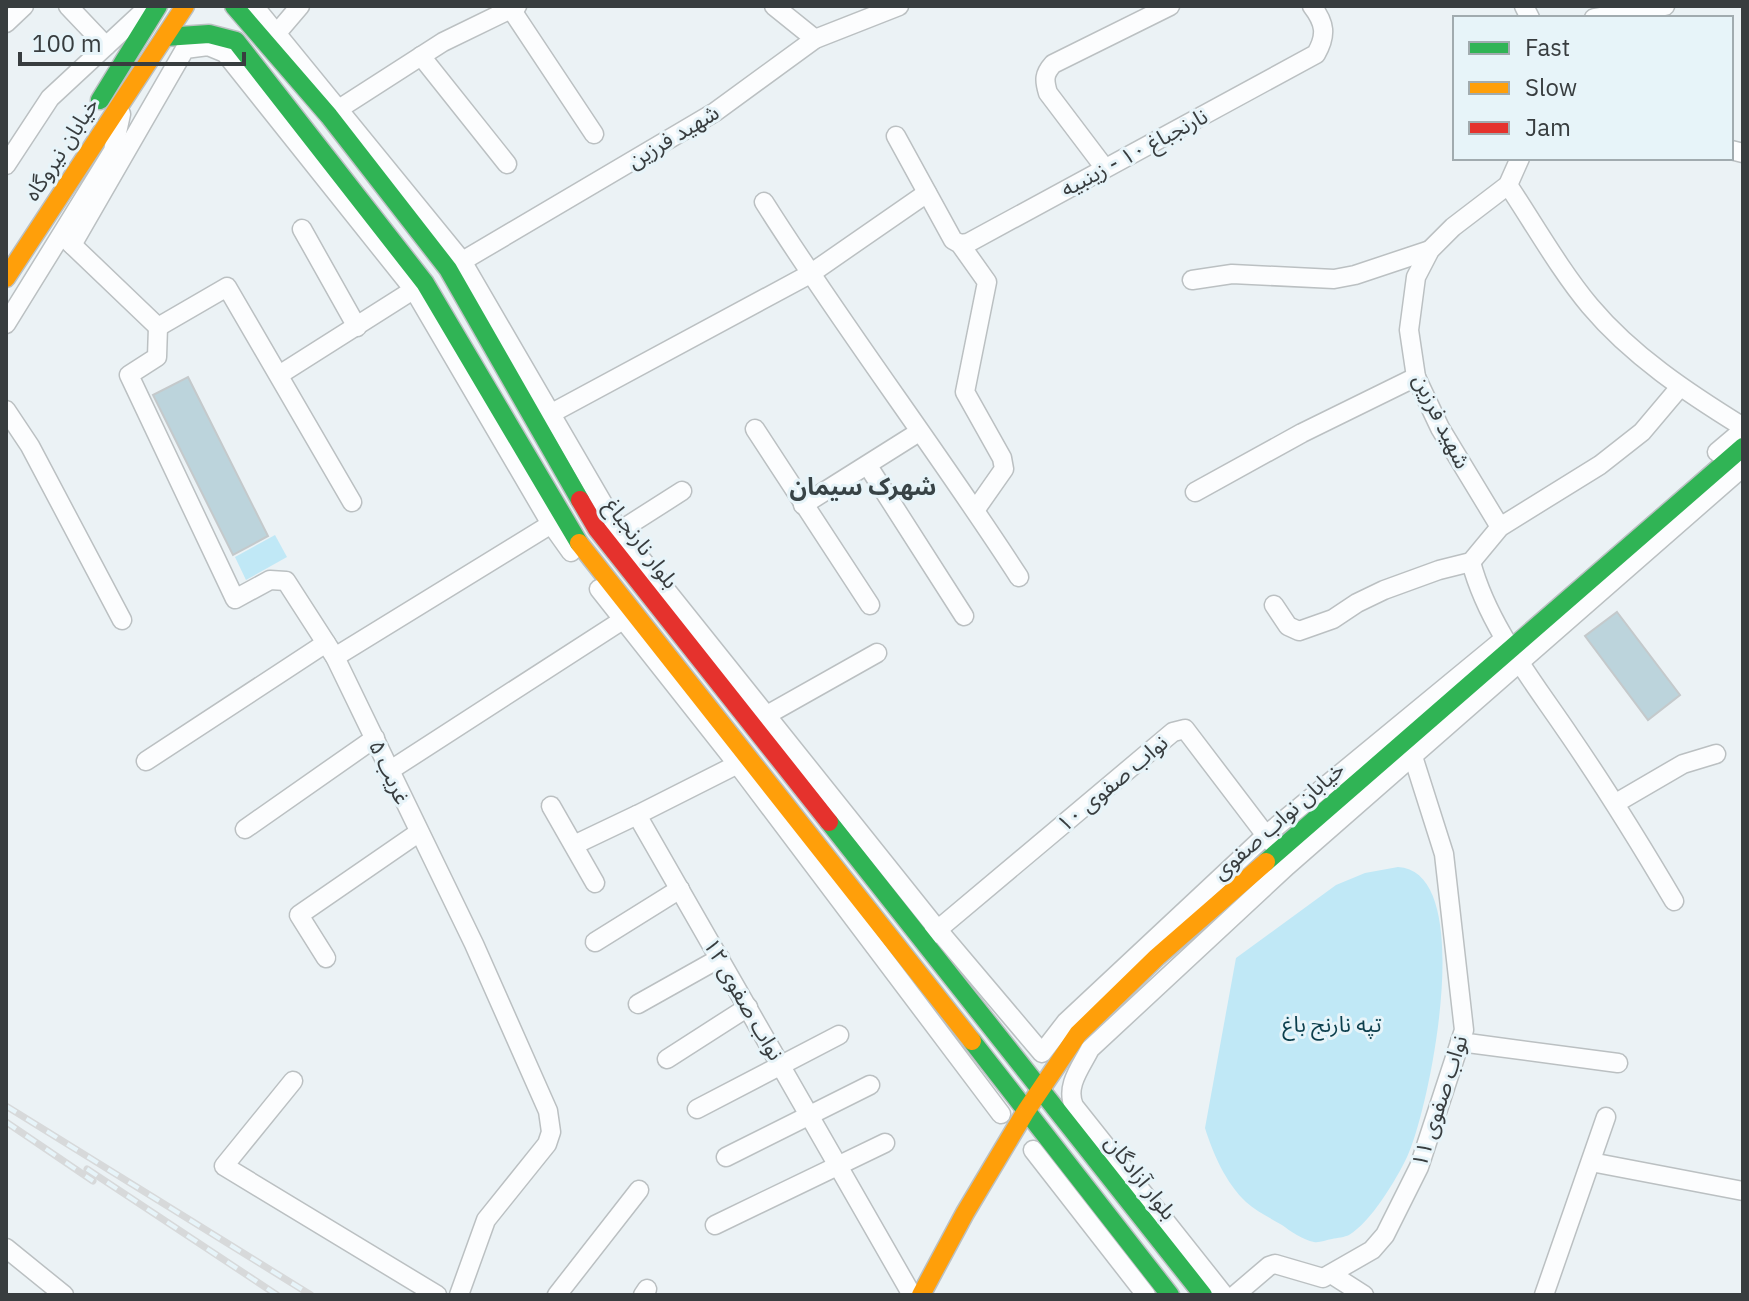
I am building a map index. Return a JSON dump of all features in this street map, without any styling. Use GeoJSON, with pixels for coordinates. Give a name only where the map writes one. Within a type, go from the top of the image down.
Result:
{"type":"FeatureCollection","features":[{"type":"Feature","properties":{"kind":"main road","name":"خیابان نیروگاه"},"geometry":{"type":"LineString","coordinates":[[6,251],[158,6]]}},
{"type":"Feature","properties":{"kind":"main road","name":"خیابان نیروگاه"},"geometry":{"type":"LineString","coordinates":[[6,278],[185,6]]}},
{"type":"Feature","properties":{"kind":"main road","name":"بلوار نارنجباغ"},"geometry":{"type":"LineString","coordinates":[[234,6],[272,39],[455,265],[542,418],[654,598],[760,720],[931,936],[1041,1089]]}},
{"type":"Feature","properties":{"kind":"main road"},"geometry":{"type":"LineString","coordinates":[[165,37],[204,32],[236,41],[420,286],[557,520],[578,542],[629,616],[744,762],[1026,1111],[1041,1145],[1170,1295]]}},
{"type":"Feature","properties":{"kind":"main road","name":"خیابان نواب صفوی"},"geometry":{"type":"LineString","coordinates":[[921,1295],[965,1213],[1026,1111],[1078,1034],[1157,957],[1278,851],[1410,748],[1512,649],[1743,447]]}},
{"type":"Feature","properties":{"kind":"main road","name":"بلوار آزادگان"},"geometry":{"type":"LineString","coordinates":[[1041,1089],[1203,1295]]}},
{"type":"Feature","properties":{"kind":"street"},"geometry":{"type":"LineString","coordinates":[[6,23],[24,6]]}},
{"type":"Feature","properties":{"kind":"street"},"geometry":{"type":"LineString","coordinates":[[68,6],[106,46]]}},
{"type":"Feature","properties":{"kind":"street"},"geometry":{"type":"LineString","coordinates":[[6,165],[50,98],[149,6]]}},
{"type":"Feature","properties":{"kind":"street"},"geometry":{"type":"LineString","coordinates":[[254,6],[272,39],[300,6]]}},
{"type":"Feature","properties":{"kind":"street"},"geometry":{"type":"LineString","coordinates":[[774,6],[815,39]]}},
{"type":"Feature","properties":{"kind":"street","name":"شهید فرزین"},"geometry":{"type":"LineString","coordinates":[[279,375],[420,286],[715,112],[815,39],[899,6]]}},
{"type":"Feature","properties":{"kind":"street"},"geometry":{"type":"LineString","coordinates":[[1104,167],[1048,93],[1044,81],[1046,72],[1053,64],[1170,6]]}},
{"type":"Feature","properties":{"kind":"street","name":"نارنجباغ ۱۰ - زینبیه"},"geometry":{"type":"LineString","coordinates":[[960,244],[968,243],[1316,54],[1324,41],[1321,19],[1312,6]]}},
{"type":"Feature","properties":{"kind":"street"},"geometry":{"type":"LineString","coordinates":[[1606,16],[1667,6]]}},
{"type":"Feature","properties":{"kind":"street"},"geometry":{"type":"LineString","coordinates":[[334,113],[443,42],[514,8],[594,134]]}},
{"type":"Feature","properties":{"kind":"street"},"geometry":{"type":"LineString","coordinates":[[6,324],[67,240],[185,49],[208,46],[225,53],[420,286]]}},
{"type":"Feature","properties":{"kind":"street"},"geometry":{"type":"LineString","coordinates":[[421,56],[507,164]]}},
{"type":"Feature","properties":{"kind":"street"},"geometry":{"type":"LineString","coordinates":[[67,240],[113,151],[125,95]]}},
{"type":"Feature","properties":{"kind":"street"},"geometry":{"type":"LineString","coordinates":[[896,136],[953,240],[960,244],[987,282],[965,392],[1002,458],[1004,469],[976,509]]}},
{"type":"Feature","properties":{"kind":"street","name":"شهید فرزین"},"geometry":{"type":"LineString","coordinates":[[1500,527],[1440,428],[1416,377],[1409,330],[1416,277],[1430,250],[1453,227],[1508,185],[1519,160]]}},
{"type":"Feature","properties":{"kind":"street"},"geometry":{"type":"LineString","coordinates":[[1508,185],[1589,305],[1619,336],[1680,387],[1743,428],[1512,649]]}},
{"type":"Feature","properties":{"kind":"street"},"geometry":{"type":"LineString","coordinates":[[542,418],[810,274],[927,193]]}},
{"type":"Feature","properties":{"kind":"street"},"geometry":{"type":"LineString","coordinates":[[764,202],[919,432],[976,509],[1019,577]]}},
{"type":"Feature","properties":{"kind":"street"},"geometry":{"type":"LineString","coordinates":[[302,229],[357,327]]}},
{"type":"Feature","properties":{"kind":"street"},"geometry":{"type":"LineString","coordinates":[[67,240],[158,327],[227,287],[352,502]]}},
{"type":"Feature","properties":{"kind":"street"},"geometry":{"type":"LineString","coordinates":[[1192,280],[1232,274],[1334,279],[1430,250]]}},
{"type":"Feature","properties":{"kind":"street","name":"غریب ۵"},"geometry":{"type":"LineString","coordinates":[[158,327],[157,357],[129,375],[235,599],[270,580],[286,581],[331,650],[474,944],[548,1111],[551,1132],[547,1144],[486,1220],[459,1295]]}},
{"type":"Feature","properties":{"kind":"street"},"geometry":{"type":"LineString","coordinates":[[1195,492],[1302,433],[1416,377]]}},
{"type":"Feature","properties":{"kind":"street"},"geometry":{"type":"LineString","coordinates":[[1274,605],[1288,626],[1299,631],[1333,619],[1384,590],[1471,562],[1500,527],[1600,465],[1642,432],[1680,387]]}},
{"type":"Feature","properties":{"kind":"street"},"geometry":{"type":"LineString","coordinates":[[6,410],[30,446],[122,620]]}},
{"type":"Feature","properties":{"kind":"street"},"geometry":{"type":"LineString","coordinates":[[755,429],[870,605]]}},
{"type":"Feature","properties":{"kind":"street"},"geometry":{"type":"LineString","coordinates":[[803,505],[919,432]]}},
{"type":"Feature","properties":{"kind":"street"},"geometry":{"type":"LineString","coordinates":[[868,466],[964,616]]}},
{"type":"Feature","properties":{"kind":"street"},"geometry":{"type":"LineString","coordinates":[[931,936],[1042,1053],[1066,1022],[1266,835],[1512,649],[1743,467]]}},
{"type":"Feature","properties":{"kind":"street"},"geometry":{"type":"LineString","coordinates":[[682,491],[613,536],[760,720],[877,653]]}},
{"type":"Feature","properties":{"kind":"street"},"geometry":{"type":"LineString","coordinates":[[146,761],[557,520]]}},
{"type":"Feature","properties":{"kind":"street"},"geometry":{"type":"LineString","coordinates":[[1471,562],[1478,590],[1512,649],[1616,803],[1674,901]]}},
{"type":"Feature","properties":{"kind":"street"},"geometry":{"type":"LineString","coordinates":[[389,771],[654,598]]}},
{"type":"Feature","properties":{"kind":"street","name":"نواب صفوی ۱۰"},"geometry":{"type":"LineString","coordinates":[[931,936],[1173,732],[1185,729],[1278,851]]}},
{"type":"Feature","properties":{"kind":"street"},"geometry":{"type":"LineString","coordinates":[[245,829],[375,738]]}},
{"type":"Feature","properties":{"kind":"street"},"geometry":{"type":"LineString","coordinates":[[1224,1295],[1083,1119],[1070,1098],[1071,1085],[1090,1049],[1410,748]]}},
{"type":"Feature","properties":{"kind":"street","name":"نواب صفوی ۱۱"},"geometry":{"type":"LineString","coordinates":[[1331,1274],[1372,1250],[1385,1235],[1419,1167],[1464,1030],[1444,854],[1410,748]]}},
{"type":"Feature","properties":{"kind":"street"},"geometry":{"type":"LineString","coordinates":[[1616,803],[1683,764],[1716,754]]}},
{"type":"Feature","properties":{"kind":"street"},"geometry":{"type":"LineString","coordinates":[[574,845],[744,762],[1001,1114]]}},
{"type":"Feature","properties":{"kind":"street"},"geometry":{"type":"LineString","coordinates":[[551,806],[595,883]]}},
{"type":"Feature","properties":{"kind":"street","name":"نواب صفوی ۱۲"},"geometry":{"type":"LineString","coordinates":[[637,815],[912,1295]]}},
{"type":"Feature","properties":{"kind":"street"},"geometry":{"type":"LineString","coordinates":[[326,958],[299,915],[418,833]]}},
{"type":"Feature","properties":{"kind":"street"},"geometry":{"type":"LineString","coordinates":[[595,942],[680,889]]}},
{"type":"Feature","properties":{"kind":"street"},"geometry":{"type":"LineString","coordinates":[[638,1004],[720,958]]}},
{"type":"Feature","properties":{"kind":"street"},"geometry":{"type":"LineString","coordinates":[[667,1059],[748,1007]]}},
{"type":"Feature","properties":{"kind":"street"},"geometry":{"type":"LineString","coordinates":[[697,1109],[839,1035]]}},
{"type":"Feature","properties":{"kind":"street"},"geometry":{"type":"LineString","coordinates":[[1460,1042],[1618,1063]]}},
{"type":"Feature","properties":{"kind":"street"},"geometry":{"type":"LineString","coordinates":[[293,1081],[224,1166],[437,1295]]}},
{"type":"Feature","properties":{"kind":"street"},"geometry":{"type":"LineString","coordinates":[[726,1157],[870,1085]]}},
{"type":"Feature","properties":{"kind":"street"},"geometry":{"type":"LineString","coordinates":[[1551,1293],[1606,1117]]}},
{"type":"Feature","properties":{"kind":"street"},"geometry":{"type":"LineString","coordinates":[[715,1225],[885,1143]]}},
{"type":"Feature","properties":{"kind":"street"},"geometry":{"type":"LineString","coordinates":[[1041,1145],[1051,1152],[1135,1295]]}},
{"type":"Feature","properties":{"kind":"street"},"geometry":{"type":"LineString","coordinates":[[1591,1162],[1743,1191]]}},
{"type":"Feature","properties":{"kind":"street"},"geometry":{"type":"LineString","coordinates":[[557,1295],[639,1190]]}},
{"type":"Feature","properties":{"kind":"street"},"geometry":{"type":"LineString","coordinates":[[6,1248],[64,1295]]}},
{"type":"Feature","properties":{"kind":"street"},"geometry":{"type":"LineString","coordinates":[[1108,1248],[1146,1295]]}},
{"type":"Feature","properties":{"kind":"street"},"geometry":{"type":"LineString","coordinates":[[1235,1295],[1275,1264],[1311,1276],[1323,1278],[1331,1274],[1364,1295]]}},
{"type":"Feature","properties":{"kind":"green space"},"geometry":{"type":"Polygon","coordinates":[[[275,535],[287,557],[246,580],[235,557],[275,535]]]}},
{"type":"Feature","properties":{"kind":"green space","name":"تپه نارنج باغ"},"geometry":{"type":"Polygon","coordinates":[[[1398,867],[1423,879],[1437,908],[1442,948],[1441,996],[1426,1093],[1407,1157],[1374,1211],[1349,1235],[1314,1242],[1297,1235],[1246,1202],[1221,1168],[1205,1128],[1236,958],[1336,885],[1365,873],[1398,867]]]}},
{"type":"Feature","properties":{"kind":"building"},"geometry":{"type":"Polygon","coordinates":[[[188,377],[268,536],[233,555],[153,395],[188,377]]]}},
{"type":"Feature","properties":{"kind":"building"},"geometry":{"type":"Polygon","coordinates":[[[1617,612],[1680,695],[1648,720],[1585,636],[1617,612]]]}},
{"type":"Feature","properties":{"kind":"railway"},"geometry":{"type":"LineString","coordinates":[[6,1106],[311,1295]]}},
{"type":"Feature","properties":{"kind":"railway"},"geometry":{"type":"LineString","coordinates":[[6,1122],[93,1181]]}},
{"type":"Feature","properties":{"kind":"railway"},"geometry":{"type":"LineString","coordinates":[[87,1169],[277,1295]]}},
{"type":"Feature","properties":{"kind":"traffic: fast"},"geometry":{"type":"LineString","coordinates":[[100,100],[158,6]]}},
{"type":"Feature","properties":{"kind":"traffic: fast"},"geometry":{"type":"LineString","coordinates":[[234,6],[329,116],[448,269],[580,500]]}},
{"type":"Feature","properties":{"kind":"traffic: fast"},"geometry":{"type":"LineString","coordinates":[[165,37],[209,34],[236,41],[425,283],[579,543]]}},
{"type":"Feature","properties":{"kind":"traffic: fast"},"geometry":{"type":"LineString","coordinates":[[1266,862],[1743,447]]}},
{"type":"Feature","properties":{"kind":"traffic: fast"},"geometry":{"type":"LineString","coordinates":[[829,822],[1203,1295]]}},
{"type":"Feature","properties":{"kind":"traffic: fast"},"geometry":{"type":"LineString","coordinates":[[972,1041],[1170,1295]]}},
{"type":"Feature","properties":{"kind":"traffic: slow"},"geometry":{"type":"LineString","coordinates":[[6,278],[185,6]]}},
{"type":"Feature","properties":{"kind":"traffic: slow"},"geometry":{"type":"LineString","coordinates":[[579,543],[972,1041]]}},
{"type":"Feature","properties":{"kind":"traffic: slow"},"geometry":{"type":"LineString","coordinates":[[921,1295],[965,1213],[1026,1111],[1078,1034],[1157,957],[1266,862]]}},
{"type":"Feature","properties":{"kind":"traffic: jam"},"geometry":{"type":"LineString","coordinates":[[580,500],[597,529],[829,822]]}},
{"type":"Feature","properties":{"kind":"district","name":"شهرک سیمان"},"geometry":{"type":"Point","coordinates":[863,487]}}]}
